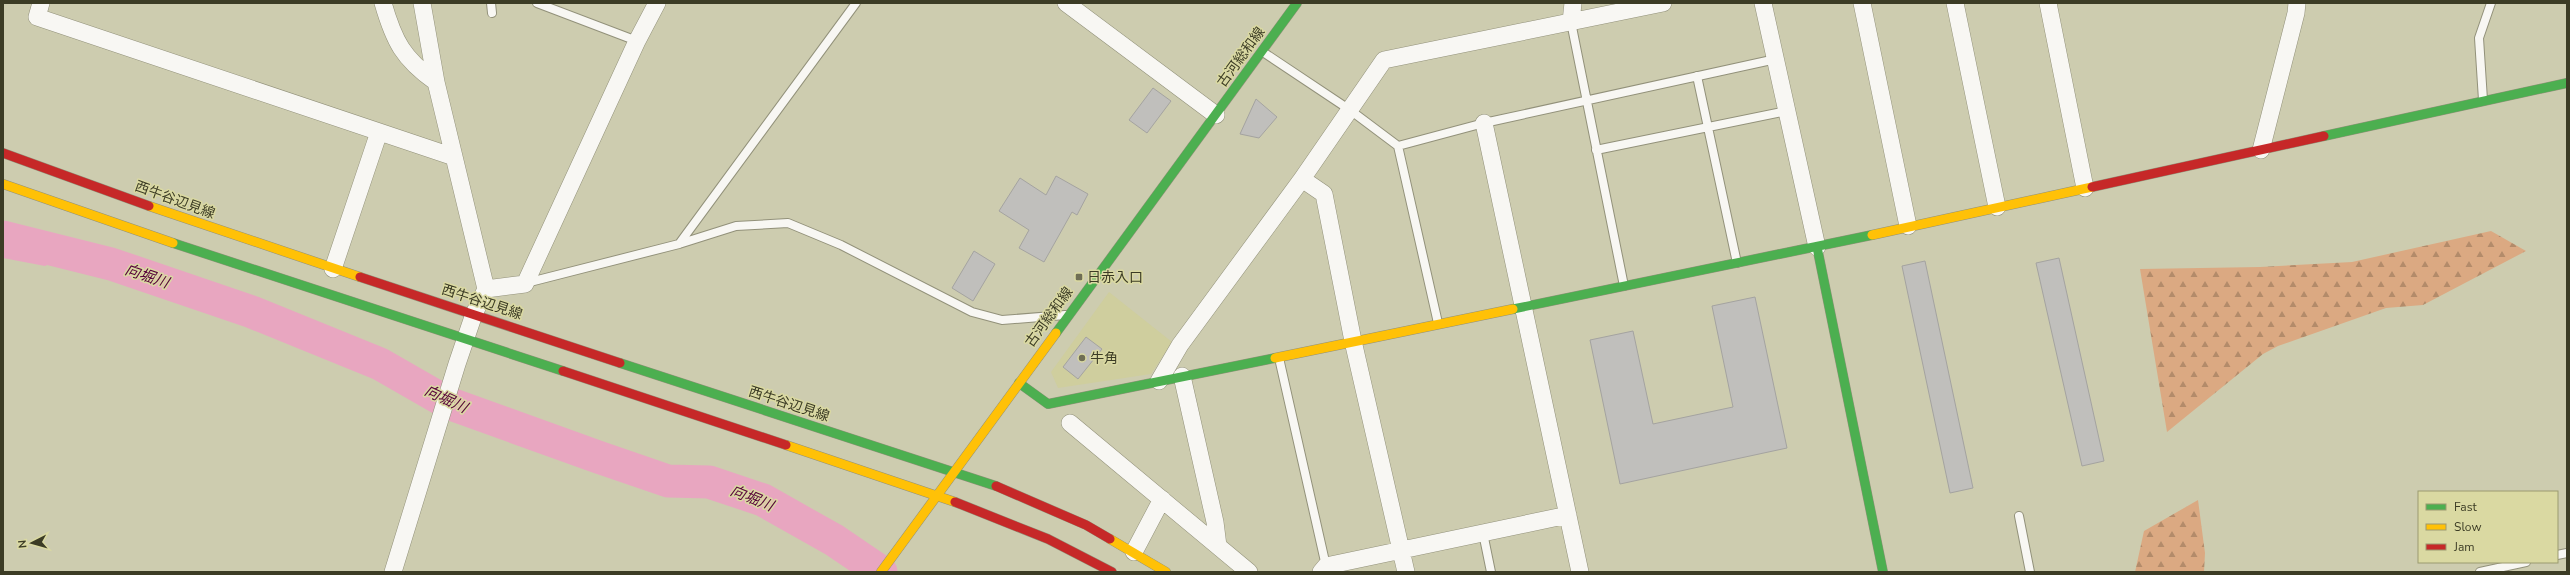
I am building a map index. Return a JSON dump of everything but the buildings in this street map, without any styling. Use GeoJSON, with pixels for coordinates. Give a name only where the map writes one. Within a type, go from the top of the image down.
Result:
{"type":"FeatureCollection","features":[{"type":"Feature","properties":{"kind":"street"},"geometry":{"type":"LineString","coordinates":[[41,3],[37,17],[454,157]]}},
{"type":"Feature","properties":{"kind":"street"},"geometry":{"type":"LineString","coordinates":[[383,3],[399,49],[418,70],[436,82]]}},
{"type":"Feature","properties":{"kind":"street"},"geometry":{"type":"LineString","coordinates":[[393,572],[465,339],[474,314],[486,289],[436,82],[422,3]]}},
{"type":"Feature","properties":{"kind":"street"},"geometry":{"type":"LineString","coordinates":[[486,289],[525,284],[637,41],[657,3]]}},
{"type":"Feature","properties":{"kind":"street"},"geometry":{"type":"LineString","coordinates":[[1066,3],[1216,116]]}},
{"type":"Feature","properties":{"kind":"street","name":"古河総和線"},"geometry":{"type":"LineString","coordinates":[[881,572],[1068,315],[1216,116],[1297,3]]}},
{"type":"Feature","properties":{"kind":"street"},"geometry":{"type":"LineString","coordinates":[[1571,22],[1573,3]]}},
{"type":"Feature","properties":{"kind":"street"},"geometry":{"type":"LineString","coordinates":[[1159,381],[1180,345],[1302,179],[1384,60],[1663,3]]}},
{"type":"Feature","properties":{"kind":"street"},"geometry":{"type":"LineString","coordinates":[[1763,3],[1817,247],[1883,572]]}},
{"type":"Feature","properties":{"kind":"street"},"geometry":{"type":"LineString","coordinates":[[1862,3],[1908,226]]}},
{"type":"Feature","properties":{"kind":"street"},"geometry":{"type":"LineString","coordinates":[[1954,3],[1997,207]]}},
{"type":"Feature","properties":{"kind":"street"},"geometry":{"type":"LineString","coordinates":[[2048,3],[2085,188]]}},
{"type":"Feature","properties":{"kind":"street"},"geometry":{"type":"LineString","coordinates":[[2261,150],[2296,13],[2297,3]]}},
{"type":"Feature","properties":{"kind":"street"},"geometry":{"type":"LineString","coordinates":[[1019,383],[1048,404],[1523,306],[1737,264],[2567,83]]}},
{"type":"Feature","properties":{"kind":"street"},"geometry":{"type":"LineString","coordinates":[[1484,123],[1580,572]]}},
{"type":"Feature","properties":{"kind":"street"},"geometry":{"type":"LineString","coordinates":[[333,269],[379,132]]}},
{"type":"Feature","properties":{"kind":"street","name":"西牛谷辺見線"},"geometry":{"type":"LineString","coordinates":[[3,153],[333,269],[954,472],[1038,503],[1086,525],[1166,572]]}},
{"type":"Feature","properties":{"kind":"street"},"geometry":{"type":"LineString","coordinates":[[1302,179],[1324,194],[1353,341],[1406,572]]}},
{"type":"Feature","properties":{"kind":"street"},"geometry":{"type":"LineString","coordinates":[[3,184],[65,207],[937,495],[1026,528],[1076,551],[1112,572]]}},
{"type":"Feature","properties":{"kind":"street"},"geometry":{"type":"LineString","coordinates":[[1182,376],[1215,522],[1218,546]]}},
{"type":"Feature","properties":{"kind":"street"},"geometry":{"type":"LineString","coordinates":[[1070,423],[1162,498],[1248,572]]}},
{"type":"Feature","properties":{"kind":"street"},"geometry":{"type":"LineString","coordinates":[[1134,552],[1162,498]]}},
{"type":"Feature","properties":{"kind":"street"},"geometry":{"type":"LineString","coordinates":[[1323,569],[1401,549],[1568,515]]}},
{"type":"Feature","properties":{"kind":"lane"},"geometry":{"type":"LineString","coordinates":[[491,3],[492,13]]}},
{"type":"Feature","properties":{"kind":"lane"},"geometry":{"type":"LineString","coordinates":[[537,3],[637,41]]}},
{"type":"Feature","properties":{"kind":"lane"},"geometry":{"type":"LineString","coordinates":[[679,244],[856,3]]}},
{"type":"Feature","properties":{"kind":"lane"},"geometry":{"type":"LineString","coordinates":[[2483,101],[2479,38],[2491,3]]}},
{"type":"Feature","properties":{"kind":"lane"},"geometry":{"type":"LineString","coordinates":[[1571,22],[1624,287]]}},
{"type":"Feature","properties":{"kind":"lane"},"geometry":{"type":"LineString","coordinates":[[1262,52],[1350,110],[1398,146],[1438,324]]}},
{"type":"Feature","properties":{"kind":"lane"},"geometry":{"type":"LineString","coordinates":[[1398,146],[1484,123],[1776,59]]}},
{"type":"Feature","properties":{"kind":"lane"},"geometry":{"type":"LineString","coordinates":[[1697,76],[1737,264]]}},
{"type":"Feature","properties":{"kind":"lane"},"geometry":{"type":"LineString","coordinates":[[1596,150],[1787,111]]}},
{"type":"Feature","properties":{"kind":"lane"},"geometry":{"type":"LineString","coordinates":[[525,284],[679,244],[736,226],[788,222],[841,245],[972,312],[1002,320],[1068,315]]}},
{"type":"Feature","properties":{"kind":"lane"},"geometry":{"type":"LineString","coordinates":[[1279,356],[1323,569]]}},
{"type":"Feature","properties":{"kind":"lane"},"geometry":{"type":"LineString","coordinates":[[2019,516],[2030,572]]}},
{"type":"Feature","properties":{"kind":"lane"},"geometry":{"type":"LineString","coordinates":[[1483,533],[1492,572]]}},
{"type":"Feature","properties":{"kind":"lane"},"geometry":{"type":"LineString","coordinates":[[2480,572],[2521,563]]}},
{"type":"Feature","properties":{"kind":"shaded area"},"geometry":{"type":"Polygon","coordinates":[[[3,223],[64,239],[69,254],[45,266],[3,258],[3,223]]]}},
{"type":"Feature","properties":{"kind":"shaded area"},"geometry":{"type":"Polygon","coordinates":[[[1109,292],[1172,342],[1151,374],[1058,388],[1051,372],[1109,292]]]}},
{"type":"Feature","properties":{"kind":"green space"},"geometry":{"type":"Polygon","coordinates":[[[2491,231],[2526,251],[2423,305],[2386,308],[2278,346],[2263,354],[2167,432],[2140,269],[2260,267],[2352,262],[2491,231]]]}},
{"type":"Feature","properties":{"kind":"green space"},"geometry":{"type":"Polygon","coordinates":[[[2198,500],[2205,553],[2204,572],[2135,572],[2144,531],[2198,500]]]}},
{"type":"Feature","properties":{"kind":"waterway","name":"向堀川"},"geometry":{"type":"LineString","coordinates":[[3,237],[111,264],[252,312],[380,364],[448,403],[598,457],[668,481],[709,482],[763,500],[834,540],[881,572]]}},
{"type":"Feature","properties":{"kind":"traffic: fast"},"geometry":{"type":"LineString","coordinates":[[1056,333],[1297,3]]}},
{"type":"Feature","properties":{"kind":"traffic: fast"},"geometry":{"type":"LineString","coordinates":[[2324,136],[2567,83]]}},
{"type":"Feature","properties":{"kind":"traffic: fast"},"geometry":{"type":"LineString","coordinates":[[1513,309],[1872,235]]}},
{"type":"Feature","properties":{"kind":"traffic: fast"},"geometry":{"type":"LineString","coordinates":[[173,243],[563,371]]}},
{"type":"Feature","properties":{"kind":"traffic: fast"},"geometry":{"type":"LineString","coordinates":[[1817,247],[1883,572]]}},
{"type":"Feature","properties":{"kind":"traffic: fast"},"geometry":{"type":"LineString","coordinates":[[1019,383],[1048,404],[1275,358]]}},
{"type":"Feature","properties":{"kind":"traffic: fast"},"geometry":{"type":"LineString","coordinates":[[620,363],[996,486]]}},
{"type":"Feature","properties":{"kind":"traffic: slow"},"geometry":{"type":"LineString","coordinates":[[3,184],[173,243]]}},
{"type":"Feature","properties":{"kind":"traffic: slow"},"geometry":{"type":"LineString","coordinates":[[1872,235],[2092,187]]}},
{"type":"Feature","properties":{"kind":"traffic: slow"},"geometry":{"type":"LineString","coordinates":[[149,206],[360,277]]}},
{"type":"Feature","properties":{"kind":"traffic: slow"},"geometry":{"type":"LineString","coordinates":[[1275,358],[1513,309]]}},
{"type":"Feature","properties":{"kind":"traffic: slow"},"geometry":{"type":"LineString","coordinates":[[881,572],[1056,333]]}},
{"type":"Feature","properties":{"kind":"traffic: slow"},"geometry":{"type":"LineString","coordinates":[[786,445],[955,502]]}},
{"type":"Feature","properties":{"kind":"traffic: slow"},"geometry":{"type":"LineString","coordinates":[[1110,539],[1166,572]]}},
{"type":"Feature","properties":{"kind":"traffic: jam"},"geometry":{"type":"LineString","coordinates":[[2092,187],[2324,136]]}},
{"type":"Feature","properties":{"kind":"traffic: jam"},"geometry":{"type":"LineString","coordinates":[[3,153],[149,206]]}},
{"type":"Feature","properties":{"kind":"traffic: jam"},"geometry":{"type":"LineString","coordinates":[[360,277],[620,363]]}},
{"type":"Feature","properties":{"kind":"traffic: jam"},"geometry":{"type":"LineString","coordinates":[[563,371],[786,445]]}},
{"type":"Feature","properties":{"kind":"traffic: jam"},"geometry":{"type":"LineString","coordinates":[[996,486],[1086,525],[1110,539]]}},
{"type":"Feature","properties":{"kind":"traffic: jam"},"geometry":{"type":"LineString","coordinates":[[955,502],[1048,539],[1112,572]]}},
{"type":"Feature","properties":{"kind":"place","name":"日赤入口"},"geometry":{"type":"Point","coordinates":[1079,277]}},
{"type":"Feature","properties":{"kind":"place","name":"牛角"},"geometry":{"type":"Point","coordinates":[1082,358]}}]}
